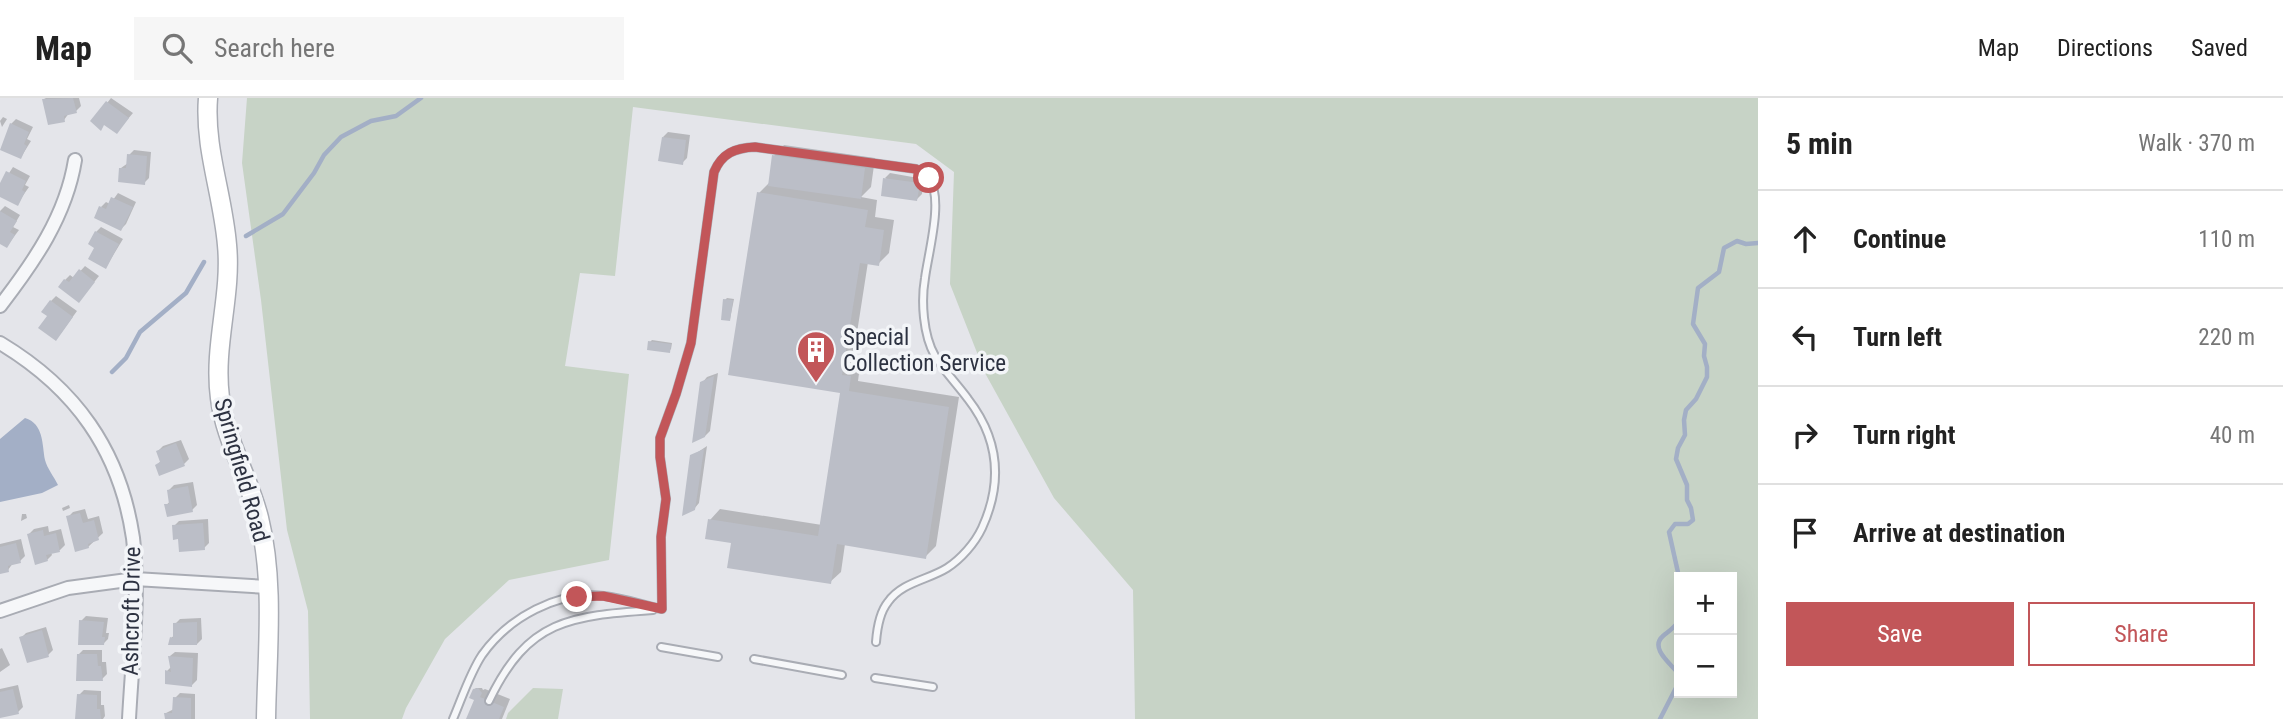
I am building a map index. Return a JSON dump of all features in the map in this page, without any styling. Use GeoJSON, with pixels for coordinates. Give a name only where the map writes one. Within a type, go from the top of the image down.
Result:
{"type":"FeatureCollection","features":[{"type":"Feature","properties":{"kind":"street","name":"Springfield Road"},"geometry":{"type":"LineString","coordinates":[[208,98],[208,139],[229,258],[218,380],[230,440],[259,517],[263,539],[268,587],[266,719]]}},
{"type":"Feature","properties":{"kind":"street"},"geometry":{"type":"LineString","coordinates":[[0,306],[49,236],[71,183],[75,160]]}},
{"type":"Feature","properties":{"kind":"street","name":"Ashcroft Drive"},"geometry":{"type":"LineString","coordinates":[[0,343],[49,378],[83,413],[98,434],[113,468],[132,537],[135,579],[129,719]]}},
{"type":"Feature","properties":{"kind":"street"},"geometry":{"type":"LineString","coordinates":[[0,611],[68,588],[135,579],[268,587]]}},
{"type":"Feature","properties":{"kind":"lane"},"geometry":{"type":"LineString","coordinates":[[662,609],[661,537],[666,499],[660,438],[691,343],[714,172],[718,162],[738,148],[755,147],[916,169],[929,178],[936,203],[922,295],[926,326],[934,354],[986,425],[994,453],[996,473],[991,504],[981,531],[966,552],[947,568],[901,589],[887,602],[878,623],[876,642]]}},
{"type":"Feature","properties":{"kind":"lane"},"geometry":{"type":"LineString","coordinates":[[453,719],[481,657],[497,636],[539,607],[556,600],[603,596],[662,609]]}},
{"type":"Feature","properties":{"kind":"lane"},"geometry":{"type":"LineString","coordinates":[[489,701],[501,675],[521,652],[555,626],[594,614],[662,609]]}},
{"type":"Feature","properties":{"kind":"lane"},"geometry":{"type":"LineString","coordinates":[[661,647],[718,657]]}},
{"type":"Feature","properties":{"kind":"lane"},"geometry":{"type":"LineString","coordinates":[[754,659],[842,675]]}},
{"type":"Feature","properties":{"kind":"lane"},"geometry":{"type":"LineString","coordinates":[[876,678],[933,687]]}},
{"type":"Feature","properties":{"kind":"green space"},"geometry":{"type":"Polygon","coordinates":[[[247,98],[1758,98],[1758,719],[1135,719],[1133,590],[1054,498],[985,373],[950,284],[954,172],[916,144],[633,107],[615,276],[580,273],[565,366],[629,374],[609,560],[509,580],[445,639],[402,719],[310,719],[308,611],[287,530],[261,300],[242,163],[247,98]]]}},
{"type":"Feature","properties":{"kind":"green space"},"geometry":{"type":"Polygon","coordinates":[[[533,688],[563,689],[558,719],[506,719],[508,713],[533,688]]]}},
{"type":"Feature","properties":{"kind":"water"},"geometry":{"type":"Polygon","coordinates":[[[25,418],[39,430],[46,463],[58,485],[42,493],[0,502],[0,439],[25,418]]]}},
{"type":"Feature","properties":{"kind":"building"},"geometry":{"type":"Polygon","coordinates":[[[73,98],[77,113],[64,116],[65,122],[48,125],[42,99],[73,98]]]}},
{"type":"Feature","properties":{"kind":"building"},"geometry":{"type":"Polygon","coordinates":[[[106,101],[129,118],[117,134],[104,125],[101,131],[90,121],[106,101]]]}},
{"type":"Feature","properties":{"kind":"building"},"geometry":{"type":"Polygon","coordinates":[[[10,123],[29,132],[21,159],[0,150],[10,123]]]}},
{"type":"Feature","properties":{"kind":"building"},"geometry":{"type":"Polygon","coordinates":[[[662,137],[686,140],[683,165],[658,161],[662,137]]]}},
{"type":"Feature","properties":{"kind":"building"},"geometry":{"type":"Polygon","coordinates":[[[127,154],[147,156],[145,185],[118,182],[119,168],[126,168],[127,154]]]}},
{"type":"Feature","properties":{"kind":"building"},"geometry":{"type":"Polygon","coordinates":[[[772,155],[865,168],[861,199],[768,186],[772,155]]]}},
{"type":"Feature","properties":{"kind":"building"},"geometry":{"type":"Polygon","coordinates":[[[6,171],[26,181],[22,190],[25,192],[18,206],[0,197],[0,183],[6,171]]]}},
{"type":"Feature","properties":{"kind":"building"},"geometry":{"type":"Polygon","coordinates":[[[883,178],[920,183],[917,201],[881,196],[883,178]]]}},
{"type":"Feature","properties":{"kind":"building","name":"Special Collection Service"},"geometry":{"type":"Polygon","coordinates":[[[757,192],[868,210],[865,227],[884,230],[879,266],[860,263],[842,375],[851,376],[849,391],[949,407],[926,559],[837,544],[831,584],[727,568],[731,543],[705,539],[708,519],[818,536],[840,393],[728,375],[757,192]]]}},
{"type":"Feature","properties":{"kind":"building"},"geometry":{"type":"Polygon","coordinates":[[[111,197],[133,207],[121,231],[94,218],[99,206],[106,209],[111,197]]]}},
{"type":"Feature","properties":{"kind":"building"},"geometry":{"type":"Polygon","coordinates":[[[0,211],[17,221],[10,232],[15,235],[7,248],[0,244],[0,211]]]}},
{"type":"Feature","properties":{"kind":"building"},"geometry":{"type":"Polygon","coordinates":[[[95,231],[119,244],[106,269],[88,259],[94,248],[88,244],[95,231]]]}},
{"type":"Feature","properties":{"kind":"building"},"geometry":{"type":"Polygon","coordinates":[[[79,269],[95,282],[79,303],[58,287],[64,279],[69,282],[79,269]]]}},
{"type":"Feature","properties":{"kind":"building"},"geometry":{"type":"Polygon","coordinates":[[[723,299],[733,300],[730,321],[721,320],[723,299]]]}},
{"type":"Feature","properties":{"kind":"building"},"geometry":{"type":"Polygon","coordinates":[[[50,300],[73,317],[56,341],[38,328],[47,316],[41,312],[50,300]]]}},
{"type":"Feature","properties":{"kind":"building"},"geometry":{"type":"Polygon","coordinates":[[[648,341],[671,344],[670,353],[647,350],[648,341]]]}},
{"type":"Feature","properties":{"kind":"building"},"geometry":{"type":"Polygon","coordinates":[[[714,376],[705,437],[692,443],[700,382],[714,376]]]}},
{"type":"Feature","properties":{"kind":"building"},"geometry":{"type":"Polygon","coordinates":[[[176,443],[185,466],[159,476],[155,465],[160,462],[156,451],[176,443]]]}},
{"type":"Feature","properties":{"kind":"building"},"geometry":{"type":"Polygon","coordinates":[[[704,449],[695,510],[682,516],[690,455],[704,449]]]}},
{"type":"Feature","properties":{"kind":"building"},"geometry":{"type":"Polygon","coordinates":[[[188,486],[193,512],[167,517],[164,504],[169,504],[167,490],[188,486]]]}},
{"type":"Feature","properties":{"kind":"building"},"geometry":{"type":"Polygon","coordinates":[[[80,513],[83,523],[94,520],[99,540],[88,544],[89,548],[75,552],[66,516],[80,513]]]}},
{"type":"Feature","properties":{"kind":"building"},"geometry":{"type":"Polygon","coordinates":[[[203,523],[205,550],[179,552],[178,539],[173,540],[172,525],[203,523]]]}},
{"type":"Feature","properties":{"kind":"building"},"geometry":{"type":"Polygon","coordinates":[[[43,530],[44,536],[56,533],[60,552],[46,555],[48,561],[35,565],[27,534],[43,530]]]}},
{"type":"Feature","properties":{"kind":"building"},"geometry":{"type":"Polygon","coordinates":[[[16,543],[21,563],[8,566],[9,572],[0,574],[0,547],[16,543]]]}},
{"type":"Feature","properties":{"kind":"building"},"geometry":{"type":"Polygon","coordinates":[[[79,620],[104,622],[104,645],[78,645],[79,620]]]}},
{"type":"Feature","properties":{"kind":"building"},"geometry":{"type":"Polygon","coordinates":[[[197,622],[197,645],[168,645],[170,637],[173,638],[173,623],[197,622]]]}},
{"type":"Feature","properties":{"kind":"building"},"geometry":{"type":"Polygon","coordinates":[[[42,630],[49,657],[27,663],[19,637],[42,630]]]}},
{"type":"Feature","properties":{"kind":"building"},"geometry":{"type":"Polygon","coordinates":[[[77,654],[97,654],[103,681],[76,681],[77,654]]]}},
{"type":"Feature","properties":{"kind":"building"},"geometry":{"type":"Polygon","coordinates":[[[168,656],[193,658],[192,687],[165,684],[165,670],[171,672],[168,656]]]}},
{"type":"Feature","properties":{"kind":"building"},"geometry":{"type":"Polygon","coordinates":[[[478,688],[482,693],[480,697],[504,707],[499,719],[466,719],[474,700],[469,698],[473,689],[478,688]]]}},
{"type":"Feature","properties":{"kind":"building"},"geometry":{"type":"Polygon","coordinates":[[[13,689],[19,714],[0,718],[0,692],[13,689]]]}},
{"type":"Feature","properties":{"kind":"building"},"geometry":{"type":"Polygon","coordinates":[[[77,694],[97,695],[97,709],[100,709],[101,719],[75,719],[77,694]]]}},
{"type":"Feature","properties":{"kind":"building"},"geometry":{"type":"Polygon","coordinates":[[[173,697],[191,698],[191,719],[165,719],[164,713],[172,713],[173,697]]]}},
{"type":"Feature","properties":{"kind":"waterway"},"geometry":{"type":"LineString","coordinates":[[246,236],[283,214],[324,155],[341,137],[371,121],[396,116],[421,98]]}},
{"type":"Feature","properties":{"kind":"waterway"},"geometry":{"type":"LineString","coordinates":[[1678,572],[1669,532],[1675,524],[1688,524],[1693,520],[1687,500],[1687,485],[1676,459],[1685,435],[1686,410],[1696,399],[1707,377],[1705,344],[1693,324],[1698,288],[1719,272],[1724,248],[1737,241],[1746,244],[1758,243]]}},
{"type":"Feature","properties":{"kind":"waterway"},"geometry":{"type":"LineString","coordinates":[[112,372],[126,358],[140,332],[186,293],[204,262]]}},
{"type":"Feature","properties":{"kind":"waterway"},"geometry":{"type":"LineString","coordinates":[[1660,719],[1678,684],[1678,673],[1658,646],[1663,636],[1674,627]]}},
{"type":"Feature","properties":{"kind":"place","name":"Special Collection Service"},"geometry":{"type":"Point","coordinates":[816,384]}},
{"type":"Feature","properties":{"kind":"route"},"geometry":{"type":"LineString","coordinates":[[577,597],[603,596],[662,609],[661,537],[666,499],[660,438],[691,343],[714,172],[718,162],[738,148],[755,147],[916,169],[929,178]]}}]}
